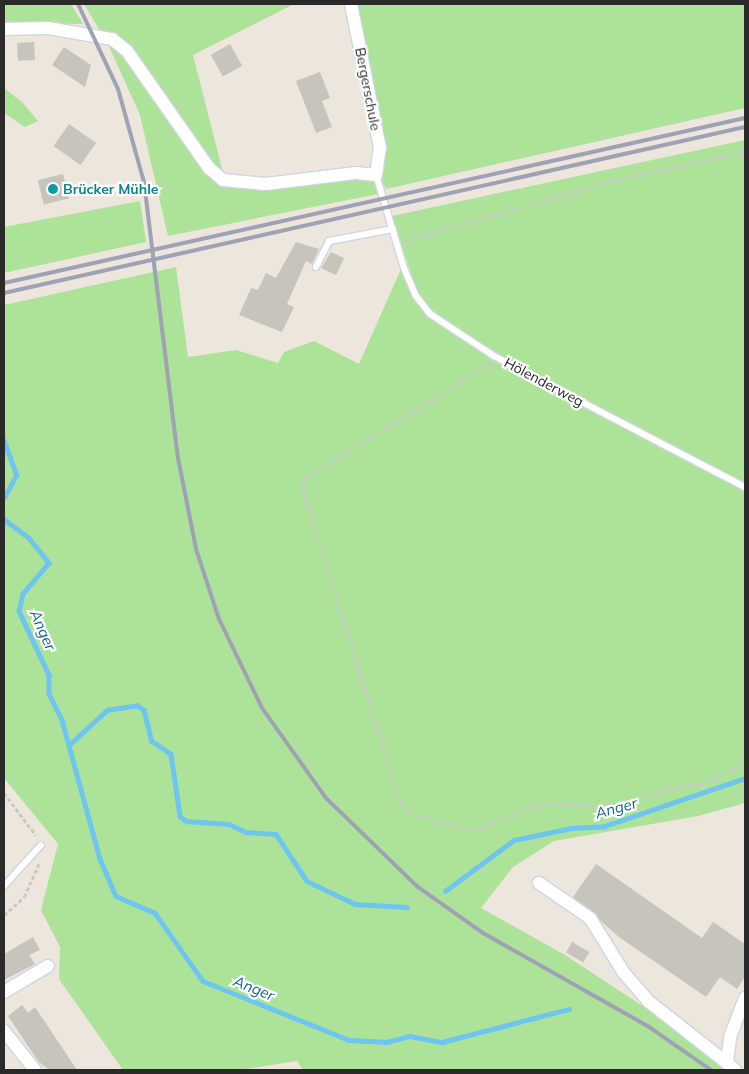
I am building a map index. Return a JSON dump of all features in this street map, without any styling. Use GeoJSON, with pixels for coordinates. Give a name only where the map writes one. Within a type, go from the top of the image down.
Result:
{"type":"FeatureCollection","features":[{"type":"Feature","properties":{"kind":"street","name":"Bergerschule"},"geometry":{"type":"LineString","coordinates":[[351,4],[380,148],[376,175]]}},
{"type":"Feature","properties":{"kind":"street"},"geometry":{"type":"LineString","coordinates":[[4,29],[48,28],[112,39],[127,51],[209,168],[223,180],[266,184],[356,173],[376,175]]}},
{"type":"Feature","properties":{"kind":"street"},"geometry":{"type":"LineString","coordinates":[[539,883],[590,918],[624,973],[648,1001],[731,1067]]}},
{"type":"Feature","properties":{"kind":"street"},"geometry":{"type":"LineString","coordinates":[[4,992],[48,966]]}},
{"type":"Feature","properties":{"kind":"street"},"geometry":{"type":"LineString","coordinates":[[731,1067],[734,1021],[745,998]]}},
{"type":"Feature","properties":{"kind":"street"},"geometry":{"type":"LineString","coordinates":[[4,1031],[35,1070]]}},
{"type":"Feature","properties":{"kind":"lane","name":"Hölenderweg"},"geometry":{"type":"LineString","coordinates":[[376,175],[416,296],[430,314],[494,356],[745,487]]}},
{"type":"Feature","properties":{"kind":"lane"},"geometry":{"type":"LineString","coordinates":[[316,267],[329,241],[393,229]]}},
{"type":"Feature","properties":{"kind":"lane"},"geometry":{"type":"LineString","coordinates":[[4,886],[41,845]]}},
{"type":"Feature","properties":{"kind":"path"},"geometry":{"type":"LineString","coordinates":[[398,244],[602,184],[745,152]]}},
{"type":"Feature","properties":{"kind":"path"},"geometry":{"type":"LineString","coordinates":[[494,356],[490,368],[306,478],[303,488],[401,803],[410,812],[474,831],[539,804],[624,806],[668,789],[709,782],[745,763]]}},
{"type":"Feature","properties":{"kind":"green space"},"geometry":{"type":"Polygon","coordinates":[[[4,4],[71,4],[83,24],[4,23],[4,4]]]}},
{"type":"Feature","properties":{"kind":"green space"},"geometry":{"type":"Polygon","coordinates":[[[84,4],[294,4],[193,55],[224,177],[210,167],[115,35],[99,29],[84,4]]]}},
{"type":"Feature","properties":{"kind":"green space"},"geometry":{"type":"Polygon","coordinates":[[[353,4],[745,4],[745,108],[386,189],[378,174],[353,4]]]}},
{"type":"Feature","properties":{"kind":"green space"},"geometry":{"type":"Polygon","coordinates":[[[112,41],[222,181],[375,177],[383,193],[168,236],[140,115],[107,42],[112,41]]]}},
{"type":"Feature","properties":{"kind":"green space"},"geometry":{"type":"Polygon","coordinates":[[[4,88],[23,103],[38,121],[25,127],[4,113],[4,88]]]}},
{"type":"Feature","properties":{"kind":"green space"},"geometry":{"type":"Polygon","coordinates":[[[745,140],[745,803],[698,816],[554,841],[513,867],[481,908],[565,955],[740,1070],[303,1070],[297,1061],[240,1070],[123,1070],[59,979],[60,947],[41,910],[58,844],[4,778],[4,305],[176,267],[188,357],[236,350],[278,363],[284,352],[314,341],[359,364],[401,269],[428,315],[492,357],[431,312],[418,295],[392,216],[745,140]]]}},
{"type":"Feature","properties":{"kind":"green space"},"geometry":{"type":"Polygon","coordinates":[[[140,201],[146,242],[4,273],[4,227],[140,201]]]}},
{"type":"Feature","properties":{"kind":"building"},"geometry":{"type":"Polygon","coordinates":[[[34,42],[35,60],[18,61],[17,43],[34,42]]]}},
{"type":"Feature","properties":{"kind":"building"},"geometry":{"type":"Polygon","coordinates":[[[230,44],[242,66],[223,77],[211,55],[230,44]]]}},
{"type":"Feature","properties":{"kind":"building"},"geometry":{"type":"Polygon","coordinates":[[[64,47],[91,65],[85,87],[52,65],[64,47]]]}},
{"type":"Feature","properties":{"kind":"building"},"geometry":{"type":"Polygon","coordinates":[[[320,72],[330,98],[322,101],[332,127],[316,133],[296,81],[320,72]]]}},
{"type":"Feature","properties":{"kind":"building"},"geometry":{"type":"Polygon","coordinates":[[[69,124],[96,143],[81,165],[54,146],[69,124]]]}},
{"type":"Feature","properties":{"kind":"building","name":"Brücker Mühle"},"geometry":{"type":"Polygon","coordinates":[[[63,174],[69,198],[44,205],[38,180],[63,174]]]}},
{"type":"Feature","properties":{"kind":"building"},"geometry":{"type":"Polygon","coordinates":[[[296,242],[319,249],[312,264],[306,261],[287,304],[294,307],[282,332],[239,315],[251,288],[258,290],[266,273],[276,278],[296,242]]]}},
{"type":"Feature","properties":{"kind":"building"},"geometry":{"type":"Polygon","coordinates":[[[331,252],[344,258],[336,275],[321,268],[331,252]]]}},
{"type":"Feature","properties":{"kind":"building"},"geometry":{"type":"Polygon","coordinates":[[[596,864],[702,938],[713,922],[745,944],[745,977],[737,989],[720,977],[706,997],[619,937],[573,897],[596,864]]]}},
{"type":"Feature","properties":{"kind":"building"},"geometry":{"type":"Polygon","coordinates":[[[33,937],[40,950],[29,955],[35,964],[4,980],[4,954],[33,937]]]}},
{"type":"Feature","properties":{"kind":"building"},"geometry":{"type":"Polygon","coordinates":[[[572,942],[589,952],[583,962],[566,952],[572,942]]]}},
{"type":"Feature","properties":{"kind":"building"},"geometry":{"type":"Polygon","coordinates":[[[22,1005],[28,1013],[35,1007],[77,1070],[49,1070],[38,1061],[8,1016],[22,1005]]]}},
{"type":"Feature","properties":{"kind":"waterway","name":"Anger"},"geometry":{"type":"LineString","coordinates":[[4,440],[17,475],[4,498]]}},
{"type":"Feature","properties":{"kind":"waterway","name":"Anger"},"geometry":{"type":"LineString","coordinates":[[4,519],[29,538],[49,563],[23,594],[19,611],[49,675],[49,694],[62,720],[100,859],[116,896],[155,913],[203,981],[349,1040],[387,1042],[410,1036],[442,1042],[569,1009]]}},
{"type":"Feature","properties":{"kind":"waterway","name":"Anger"},"geometry":{"type":"LineString","coordinates":[[69,745],[107,710],[137,705],[144,710],[152,741],[171,754],[180,816],[186,821],[229,824],[246,832],[276,834],[307,881],[355,904],[407,907]]}},
{"type":"Feature","properties":{"kind":"waterway","name":"Anger"},"geometry":{"type":"LineString","coordinates":[[445,891],[514,840],[571,828],[605,826],[745,778]]}},
{"type":"Feature","properties":{"kind":"railway"},"geometry":{"type":"LineString","coordinates":[[78,4],[118,89],[144,182],[178,458],[196,549],[219,619],[262,708],[326,798],[418,887],[483,933],[649,1027],[711,1070]]}},
{"type":"Feature","properties":{"kind":"railway"},"geometry":{"type":"LineString","coordinates":[[4,283],[745,118]]}},
{"type":"Feature","properties":{"kind":"railway"},"geometry":{"type":"LineString","coordinates":[[4,293],[745,127]]}},
{"type":"Feature","properties":{"kind":"place","name":"Brücker Mühle"},"geometry":{"type":"Point","coordinates":[53,189]}}]}
